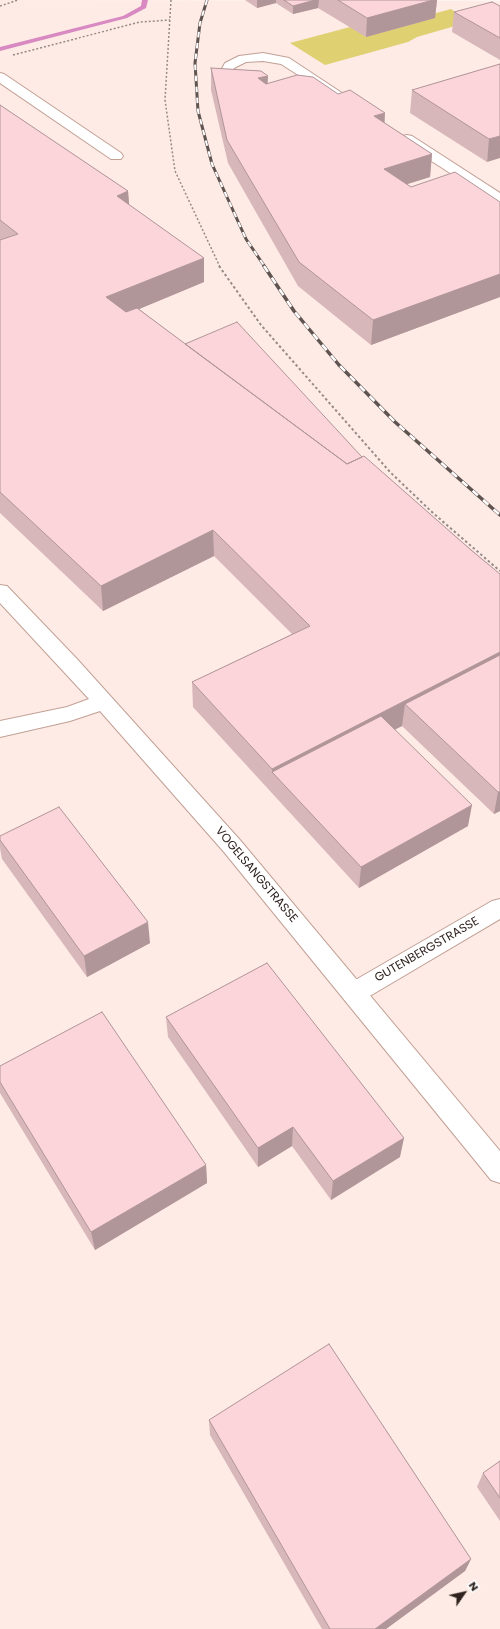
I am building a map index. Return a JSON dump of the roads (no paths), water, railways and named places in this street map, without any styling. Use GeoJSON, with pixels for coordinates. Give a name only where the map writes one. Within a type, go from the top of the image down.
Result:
{"type":"FeatureCollection","features":[{"type":"Feature","properties":{"kind":"street"},"geometry":{"type":"LineString","coordinates":[[257,89],[233,83],[225,74],[229,66],[243,59],[263,57],[286,61],[345,98],[316,95]]}},
{"type":"Feature","properties":{"kind":"street"},"geometry":{"type":"LineString","coordinates":[[0,77],[116,156]]}},
{"type":"Feature","properties":{"kind":"street"},"geometry":{"type":"LineString","coordinates":[[397,132],[500,199]]}},
{"type":"Feature","properties":{"kind":"street","name":"VOGELSANGSTRASSE"},"geometry":{"type":"LineString","coordinates":[[0,591],[59,653],[232,846],[500,1171]]}},
{"type":"Feature","properties":{"kind":"street"},"geometry":{"type":"LineString","coordinates":[[0,729],[70,714],[102,702]]}},
{"type":"Feature","properties":{"kind":"street","name":"GUTENBERGSTRASSE"},"geometry":{"type":"LineString","coordinates":[[354,993],[500,908]]}},
{"type":"Feature","properties":{"kind":"waterway"},"geometry":{"type":"LineString","coordinates":[[0,49],[125,17],[144,7],[145,0]]}},
{"type":"Feature","properties":{"kind":"railway"},"geometry":{"type":"LineString","coordinates":[[207,0],[200,23],[195,63],[198,111],[212,164],[246,239],[265,267]]}},
{"type":"Feature","properties":{"kind":"railway"},"geometry":{"type":"LineString","coordinates":[[264,266],[294,311],[339,365],[395,422],[500,515]]}}]}
